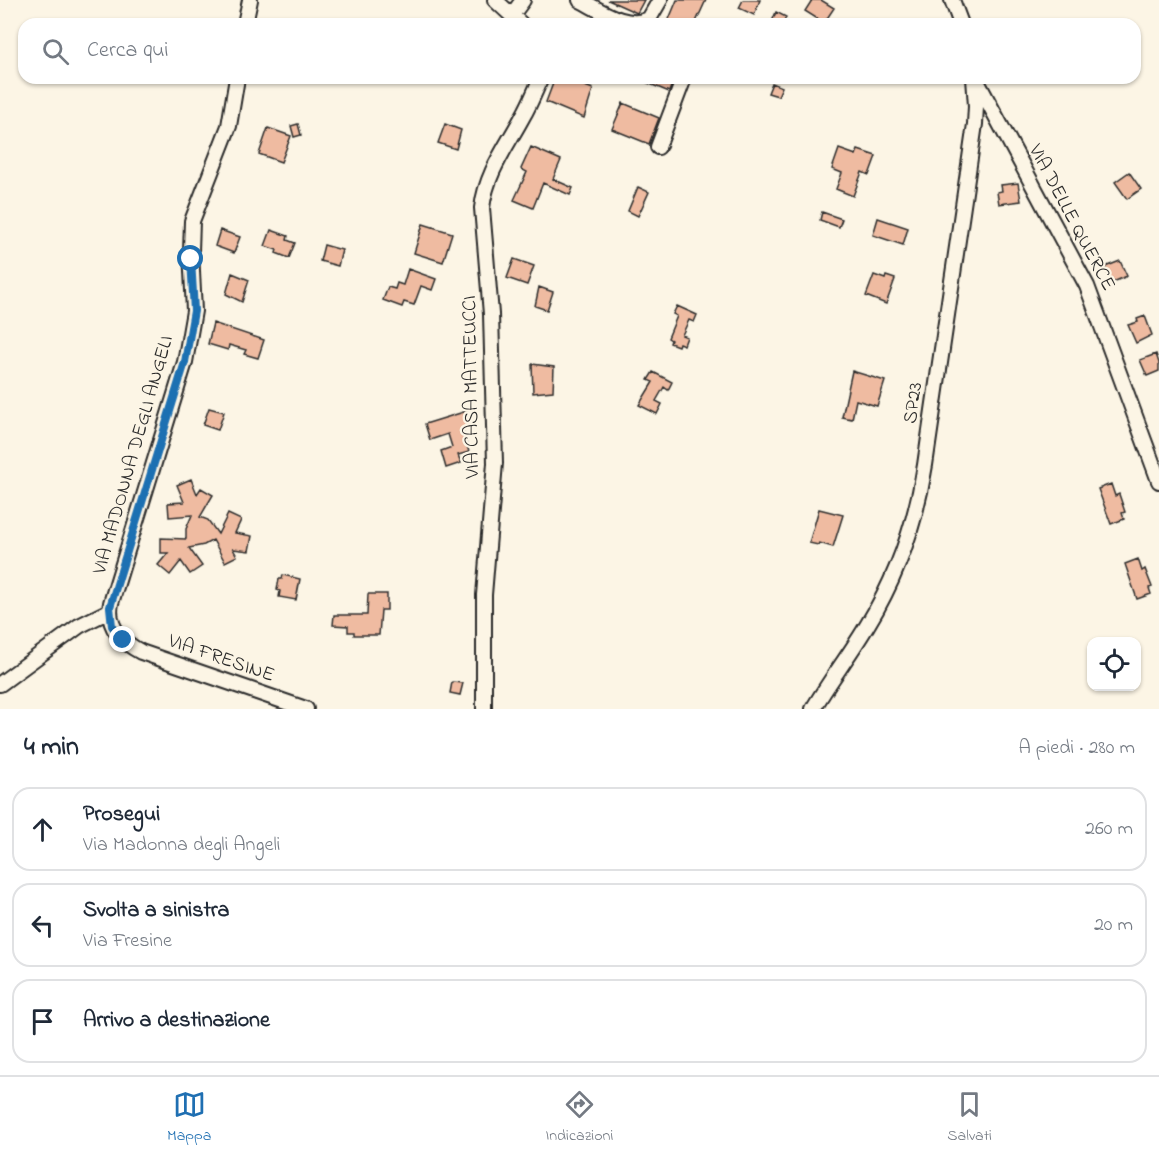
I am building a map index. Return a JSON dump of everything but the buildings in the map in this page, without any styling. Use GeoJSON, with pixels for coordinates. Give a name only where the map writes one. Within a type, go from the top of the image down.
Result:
{"type":"FeatureCollection","features":[{"type":"Feature","properties":{"kind":"street"},"geometry":{"type":"LineString","coordinates":[[246,18],[250,0]]}},
{"type":"Feature","properties":{"kind":"street"},"geometry":{"type":"LineString","coordinates":[[495,0],[515,18]]}},
{"type":"Feature","properties":{"kind":"street"},"geometry":{"type":"LineString","coordinates":[[518,18],[523,0]]}},
{"type":"Feature","properties":{"kind":"street"},"geometry":{"type":"LineString","coordinates":[[580,0],[617,18]]}},
{"type":"Feature","properties":{"kind":"street"},"geometry":{"type":"LineString","coordinates":[[649,18],[660,0]]}},
{"type":"Feature","properties":{"kind":"street"},"geometry":{"type":"LineString","coordinates":[[952,0],[959,18]]}},
{"type":"Feature","properties":{"kind":"street","name":"VIA MADONNA DEGLI ANGELI"},"geometry":{"type":"LineString","coordinates":[[109,611],[185,362],[194,311],[192,221],[229,126],[236,84]]}},
{"type":"Feature","properties":{"kind":"street","name":"VIA CASA MATTEUCCI"},"geometry":{"type":"LineString","coordinates":[[484,709],[484,595],[495,463],[492,322],[482,208],[492,171],[538,84]]}},
{"type":"Feature","properties":{"kind":"street"},"geometry":{"type":"LineString","coordinates":[[658,147],[682,84]]}},
{"type":"Feature","properties":{"kind":"street","name":"SP23"},"geometry":{"type":"LineString","coordinates":[[813,709],[880,603],[902,555],[914,520],[924,476],[975,123],[975,84]]}},
{"type":"Feature","properties":{"kind":"street","name":"VIA DELLE QUERCE"},"geometry":{"type":"LineString","coordinates":[[978,84],[1087,285],[1159,481]]}},
{"type":"Feature","properties":{"kind":"street"},"geometry":{"type":"LineString","coordinates":[[0,684],[79,626],[109,611]]}},
{"type":"Feature","properties":{"kind":"street","name":"VIA FRESINE"},"geometry":{"type":"LineString","coordinates":[[109,611],[112,626],[116,632],[126,643],[141,652],[306,709]]}},
{"type":"Feature","properties":{"kind":"route"},"geometry":{"type":"LineString","coordinates":[[123,640],[112,626],[109,611],[185,362],[194,311],[191,259]]}}]}
